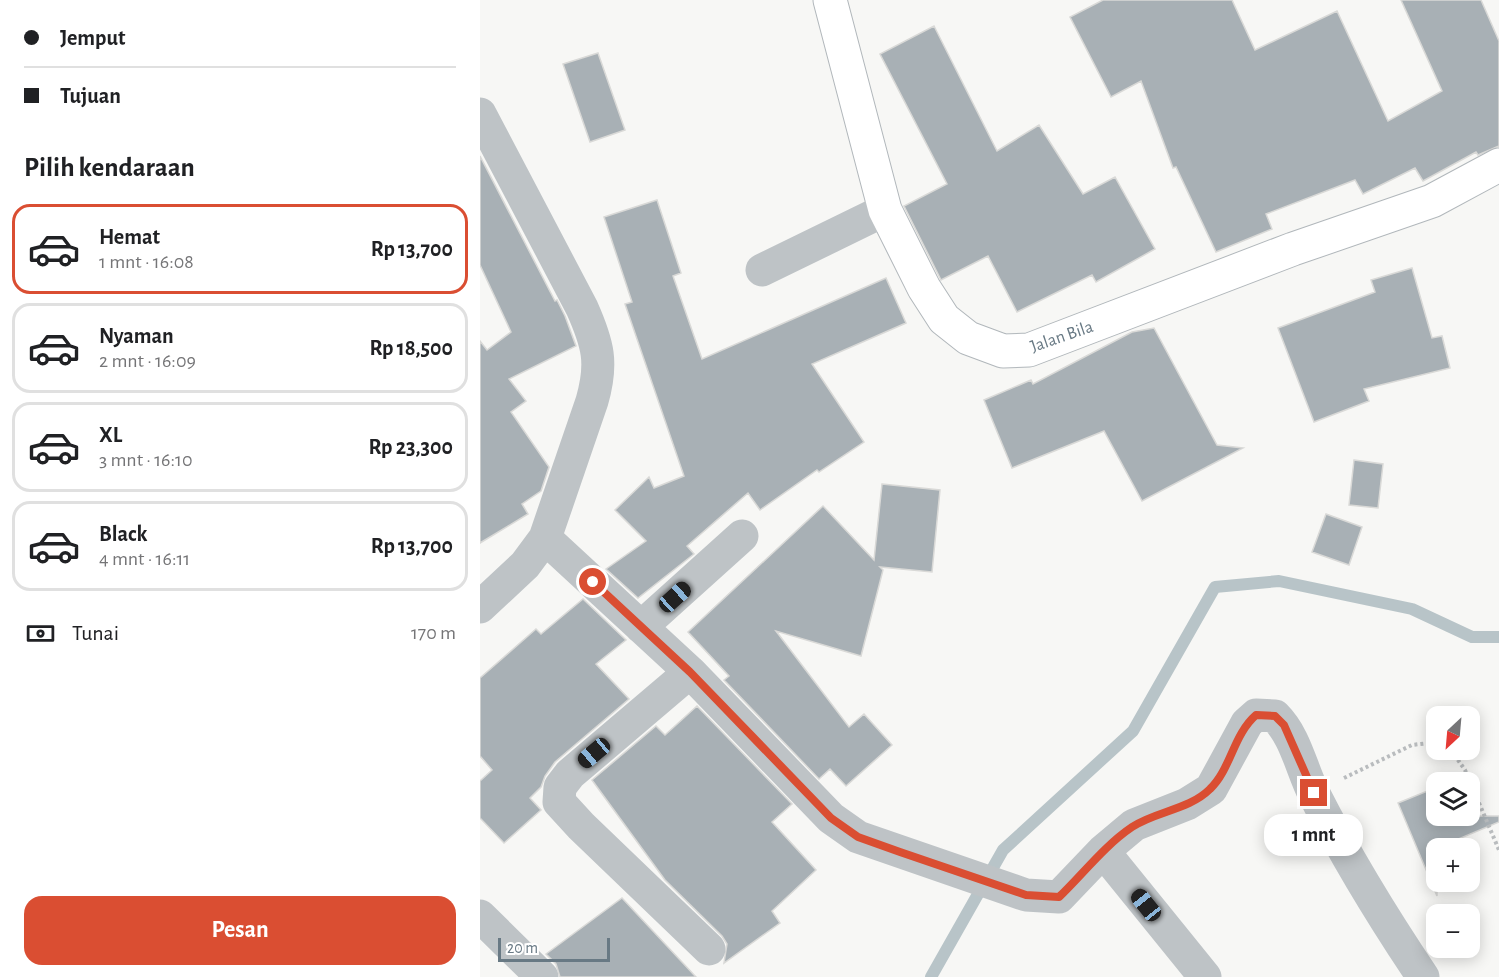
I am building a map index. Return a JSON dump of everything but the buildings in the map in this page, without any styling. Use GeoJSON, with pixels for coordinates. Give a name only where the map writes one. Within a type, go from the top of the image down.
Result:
{"type":"FeatureCollection","features":[{"type":"Feature","properties":{"kind":"street","name":"Jalan Bila"},"geometry":{"type":"LineString","coordinates":[[830,0],[885,210],[924,288],[944,319],[968,338],[1003,351],[1029,350],[1293,249],[1432,201],[1499,165]]}},
{"type":"Feature","properties":{"kind":"street"},"geometry":{"type":"LineString","coordinates":[[480,114],[597,341],[598,381],[545,538],[525,565],[480,607]]}},
{"type":"Feature","properties":{"kind":"street"},"geometry":{"type":"LineString","coordinates":[[762,270],[885,210]]}},
{"type":"Feature","properties":{"kind":"street"},"geometry":{"type":"LineString","coordinates":[[641,627],[742,536]]}},
{"type":"Feature","properties":{"kind":"street"},"geometry":{"type":"LineString","coordinates":[[545,538],[690,672],[831,818],[858,837],[1026,895],[1059,897],[1103,851],[1134,825],[1187,804],[1211,789],[1240,734],[1256,715],[1275,716],[1284,725],[1314,793],[1392,931],[1423,977]]}},
{"type":"Feature","properties":{"kind":"street"},"geometry":{"type":"LineString","coordinates":[[690,672],[570,774],[560,787],[559,801],[574,820],[709,949]]}},
{"type":"Feature","properties":{"kind":"street"},"geometry":{"type":"LineString","coordinates":[[1103,851],[1205,977]]}},
{"type":"Feature","properties":{"kind":"street"},"geometry":{"type":"LineString","coordinates":[[480,916],[542,977]]}},
{"type":"Feature","properties":{"kind":"path"},"geometry":{"type":"LineString","coordinates":[[1314,793],[1412,745],[1426,743]]}},
{"type":"Feature","properties":{"kind":"path"},"geometry":{"type":"LineString","coordinates":[[1458,760],[1465,770],[1499,850]]}},
{"type":"Feature","properties":{"kind":"waterway"},"geometry":{"type":"LineString","coordinates":[[931,977],[1003,850],[1133,731],[1215,587],[1279,581],[1412,609],[1472,637],[1499,637]]}},
{"type":"Feature","properties":{"kind":"route"},"geometry":{"type":"LineString","coordinates":[[593,582],[690,672],[831,818],[858,837],[1026,895],[1059,897],[1103,851],[1134,825],[1187,804],[1211,789],[1240,734],[1256,715],[1275,716],[1284,725],[1314,793]]}}]}
